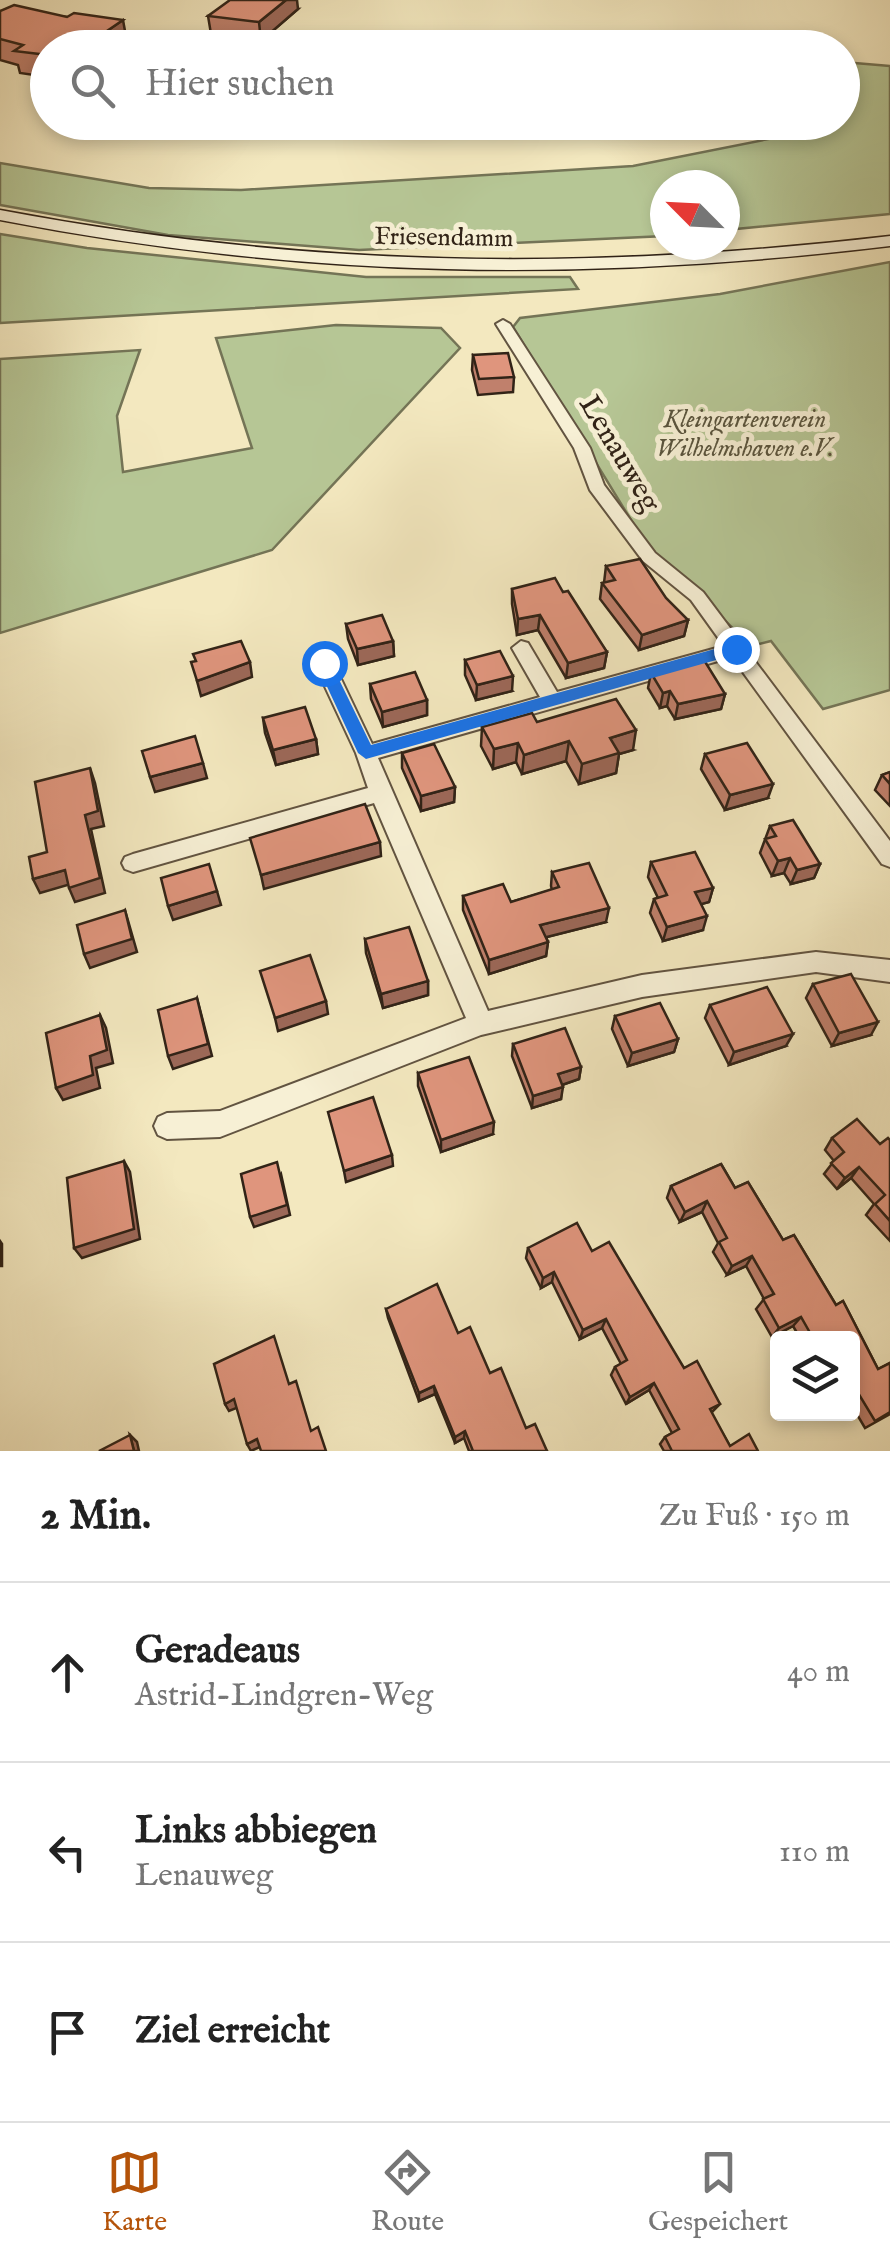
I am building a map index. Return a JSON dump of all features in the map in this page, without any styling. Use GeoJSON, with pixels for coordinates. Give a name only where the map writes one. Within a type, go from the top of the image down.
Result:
{"type":"FeatureCollection","features":[{"type":"Feature","properties":{"kind":"main road","name":"Friesendamm"},"geometry":{"type":"LineString","coordinates":[[0,214],[76,231],[289,258],[436,265],[620,265],[890,241]]}},
{"type":"Feature","properties":{"kind":"street","name":"Lenauweg"},"geometry":{"type":"LineString","coordinates":[[503,324],[582,448],[596,486],[649,557],[697,596],[890,858]]}},
{"type":"Feature","properties":{"kind":"street"},"geometry":{"type":"LineString","coordinates":[[521,648],[552,700]]}},
{"type":"Feature","properties":{"kind":"street"},"geometry":{"type":"LineString","coordinates":[[366,753],[736,649]]}},
{"type":"Feature","properties":{"kind":"street"},"geometry":{"type":"LineString","coordinates":[[324,663],[480,1024]]}},
{"type":"Feature","properties":{"kind":"street"},"geometry":{"type":"LineString","coordinates":[[133,863],[380,793]]}},
{"type":"Feature","properties":{"kind":"street"},"geometry":{"type":"LineString","coordinates":[[166,1126],[220,1124],[480,1024],[642,986],[816,962],[883,968]]}},
{"type":"Feature","properties":{"kind":"green space"},"geometry":{"type":"Polygon","coordinates":[[[860,63],[890,66],[890,214],[740,229],[740,170],[650,170],[650,237],[359,250],[168,235],[0,205],[0,163],[149,188],[241,190],[633,166],[764,140],[860,140],[860,63]]]}},
{"type":"Feature","properties":{"kind":"green space"},"geometry":{"type":"Polygon","coordinates":[[[0,234],[87,248],[366,277],[570,277],[578,289],[0,323],[0,234]]]}},
{"type":"Feature","properties":{"kind":"green space","name":"Kleingartenverein Wilhelmshaven e.V."},"geometry":{"type":"Polygon","coordinates":[[[890,262],[890,690],[823,709],[771,641],[751,646],[645,543],[513,327],[520,318],[720,294],[890,262]]]}},
{"type":"Feature","properties":{"kind":"green space"},"geometry":{"type":"Polygon","coordinates":[[[336,325],[441,328],[460,348],[272,550],[0,633],[0,359],[140,350],[117,416],[123,472],[252,448],[216,338],[336,325]]]}},
{"type":"Feature","properties":{"kind":"building"},"geometry":{"type":"Polygon","coordinates":[[[230,0],[286,0],[259,22],[208,16],[230,0]]]}},
{"type":"Feature","properties":{"kind":"building"},"geometry":{"type":"Polygon","coordinates":[[[14,5],[67,17],[74,13],[123,20],[108,30],[30,30],[30,53],[14,51],[23,45],[0,39],[0,11],[14,5]]]}},
{"type":"Feature","properties":{"kind":"building"},"geometry":{"type":"Polygon","coordinates":[[[508,353],[514,377],[479,379],[473,355],[508,353]]]}},
{"type":"Feature","properties":{"kind":"building"},"geometry":{"type":"Polygon","coordinates":[[[640,559],[666,598],[688,620],[642,635],[602,583],[615,580],[606,566],[640,559]]]}},
{"type":"Feature","properties":{"kind":"building"},"geometry":{"type":"Polygon","coordinates":[[[555,578],[563,592],[568,591],[607,652],[568,663],[540,615],[518,619],[512,589],[555,578]]]}},
{"type":"Feature","properties":{"kind":"building"},"geometry":{"type":"Polygon","coordinates":[[[382,615],[393,641],[357,649],[346,624],[382,615]]]}},
{"type":"Feature","properties":{"kind":"building"},"geometry":{"type":"Polygon","coordinates":[[[241,641],[250,662],[197,681],[191,662],[196,661],[193,654],[241,641]]]}},
{"type":"Feature","properties":{"kind":"building"},"geometry":{"type":"Polygon","coordinates":[[[500,651],[513,676],[477,685],[465,660],[500,651]]]}},
{"type":"Feature","properties":{"kind":"building"},"geometry":{"type":"Polygon","coordinates":[[[704,660],[725,694],[678,704],[670,691],[663,693],[651,673],[704,660]]]}},
{"type":"Feature","properties":{"kind":"building"},"geometry":{"type":"Polygon","coordinates":[[[415,672],[427,700],[382,712],[370,684],[415,672]]]}},
{"type":"Feature","properties":{"kind":"building"},"geometry":{"type":"Polygon","coordinates":[[[616,699],[636,730],[610,738],[619,753],[582,764],[569,741],[524,755],[518,743],[494,749],[482,727],[532,713],[537,722],[616,699]]]}},
{"type":"Feature","properties":{"kind":"building"},"geometry":{"type":"Polygon","coordinates":[[[305,707],[316,739],[273,750],[263,718],[305,707]]]}},
{"type":"Feature","properties":{"kind":"building"},"geometry":{"type":"Polygon","coordinates":[[[195,736],[203,763],[150,777],[142,751],[195,736]]]}},
{"type":"Feature","properties":{"kind":"building"},"geometry":{"type":"Polygon","coordinates":[[[747,743],[773,784],[730,795],[705,754],[747,743]]]}},
{"type":"Feature","properties":{"kind":"building"},"geometry":{"type":"Polygon","coordinates":[[[434,744],[455,787],[421,796],[402,753],[434,744]]]}},
{"type":"Feature","properties":{"kind":"building"},"geometry":{"type":"Polygon","coordinates":[[[90,768],[98,811],[85,815],[100,878],[69,888],[65,870],[33,879],[29,857],[47,852],[35,782],[90,768]]]}},
{"type":"Feature","properties":{"kind":"building"},"geometry":{"type":"Polygon","coordinates":[[[365,804],[380,842],[261,875],[250,838],[365,804]]]}},
{"type":"Feature","properties":{"kind":"building"},"geometry":{"type":"Polygon","coordinates":[[[793,820],[820,864],[797,870],[790,858],[778,861],[765,839],[776,836],[770,826],[793,820]]]}},
{"type":"Feature","properties":{"kind":"building"},"geometry":{"type":"Polygon","coordinates":[[[695,852],[713,888],[695,892],[707,916],[667,927],[654,899],[667,895],[651,862],[695,852]]]}},
{"type":"Feature","properties":{"kind":"building"},"geometry":{"type":"Polygon","coordinates":[[[589,863],[609,908],[540,925],[548,942],[489,960],[463,896],[503,884],[511,902],[559,887],[552,872],[589,863]]]}},
{"type":"Feature","properties":{"kind":"building"},"geometry":{"type":"Polygon","coordinates":[[[209,864],[217,891],[168,906],[161,878],[209,864]]]}},
{"type":"Feature","properties":{"kind":"building"},"geometry":{"type":"Polygon","coordinates":[[[125,910],[132,939],[84,954],[77,925],[125,910]]]}},
{"type":"Feature","properties":{"kind":"building"},"geometry":{"type":"Polygon","coordinates":[[[409,927],[428,981],[381,994],[365,939],[409,927]]]}},
{"type":"Feature","properties":{"kind":"building"},"geometry":{"type":"Polygon","coordinates":[[[310,955],[326,1001],[275,1018],[260,971],[310,955]]]}},
{"type":"Feature","properties":{"kind":"building"},"geometry":{"type":"Polygon","coordinates":[[[851,974],[878,1022],[839,1033],[813,984],[851,974]]]}},
{"type":"Feature","properties":{"kind":"building"},"geometry":{"type":"Polygon","coordinates":[[[767,987],[793,1034],[734,1052],[710,1005],[767,987]]]}},
{"type":"Feature","properties":{"kind":"building"},"geometry":{"type":"Polygon","coordinates":[[[197,998],[208,1044],[168,1056],[158,1010],[197,998]]]}},
{"type":"Feature","properties":{"kind":"building"},"geometry":{"type":"Polygon","coordinates":[[[660,1003],[678,1039],[632,1053],[615,1016],[660,1003]]]}},
{"type":"Feature","properties":{"kind":"building"},"geometry":{"type":"Polygon","coordinates":[[[100,1015],[107,1050],[90,1056],[93,1075],[56,1088],[46,1033],[100,1015]]]}},
{"type":"Feature","properties":{"kind":"building"},"geometry":{"type":"Polygon","coordinates":[[[565,1028],[581,1067],[558,1074],[563,1087],[533,1096],[513,1044],[565,1028]]]}},
{"type":"Feature","properties":{"kind":"building"},"geometry":{"type":"Polygon","coordinates":[[[469,1057],[494,1122],[441,1140],[418,1073],[469,1057]]]}},
{"type":"Feature","properties":{"kind":"building"},"geometry":{"type":"Polygon","coordinates":[[[373,1097],[392,1155],[344,1171],[328,1112],[373,1097]]]}},
{"type":"Feature","properties":{"kind":"building"},"geometry":{"type":"Polygon","coordinates":[[[857,1119],[880,1144],[890,1140],[890,1221],[875,1204],[885,1195],[859,1167],[845,1178],[831,1163],[844,1152],[832,1138],[857,1119]]]}},
{"type":"Feature","properties":{"kind":"building"},"geometry":{"type":"Polygon","coordinates":[[[124,1161],[134,1229],[74,1248],[67,1178],[124,1161]]]}},
{"type":"Feature","properties":{"kind":"building"},"geometry":{"type":"Polygon","coordinates":[[[277,1162],[287,1205],[250,1217],[241,1174],[277,1162]]]}},
{"type":"Feature","properties":{"kind":"building"},"geometry":{"type":"Polygon","coordinates":[[[721,1164],[735,1188],[748,1182],[783,1240],[794,1235],[836,1305],[843,1301],[858,1331],[809,1331],[801,1317],[779,1328],[763,1299],[774,1294],[752,1256],[732,1266],[719,1242],[727,1238],[707,1201],[685,1212],[671,1186],[721,1164]]]}},
{"type":"Feature","properties":{"kind":"building"},"geometry":{"type":"Polygon","coordinates":[[[577,1223],[592,1251],[609,1242],[684,1368],[697,1361],[720,1404],[710,1409],[730,1446],[749,1434],[758,1451],[672,1451],[665,1437],[679,1429],[654,1383],[630,1397],[615,1367],[627,1360],[606,1319],[583,1330],[554,1272],[543,1278],[528,1248],[577,1223]]]}},
{"type":"Feature","properties":{"kind":"building"},"geometry":{"type":"Polygon","coordinates":[[[437,1284],[458,1333],[470,1327],[490,1373],[501,1368],[526,1428],[535,1424],[547,1451],[473,1451],[465,1431],[455,1437],[434,1386],[419,1393],[386,1309],[437,1284]]]}},
{"type":"Feature","properties":{"kind":"building"},"geometry":{"type":"Polygon","coordinates":[[[860,1334],[878,1369],[890,1363],[890,1412],[875,1421],[860,1396],[860,1334]]]}},
{"type":"Feature","properties":{"kind":"building"},"geometry":{"type":"Polygon","coordinates":[[[274,1336],[289,1384],[296,1381],[311,1431],[318,1427],[326,1451],[261,1451],[257,1439],[247,1444],[234,1399],[225,1404],[214,1364],[274,1336]]]}},
{"type":"Feature","properties":{"kind":"building"},"geometry":{"type":"Polygon","coordinates":[[[130,1435],[134,1451],[99,1451],[130,1435]]]}},
{"type":"Feature","properties":{"kind":"route"},"geometry":{"type":"LineString","coordinates":[[324,663],[366,753],[736,649]]}}]}
